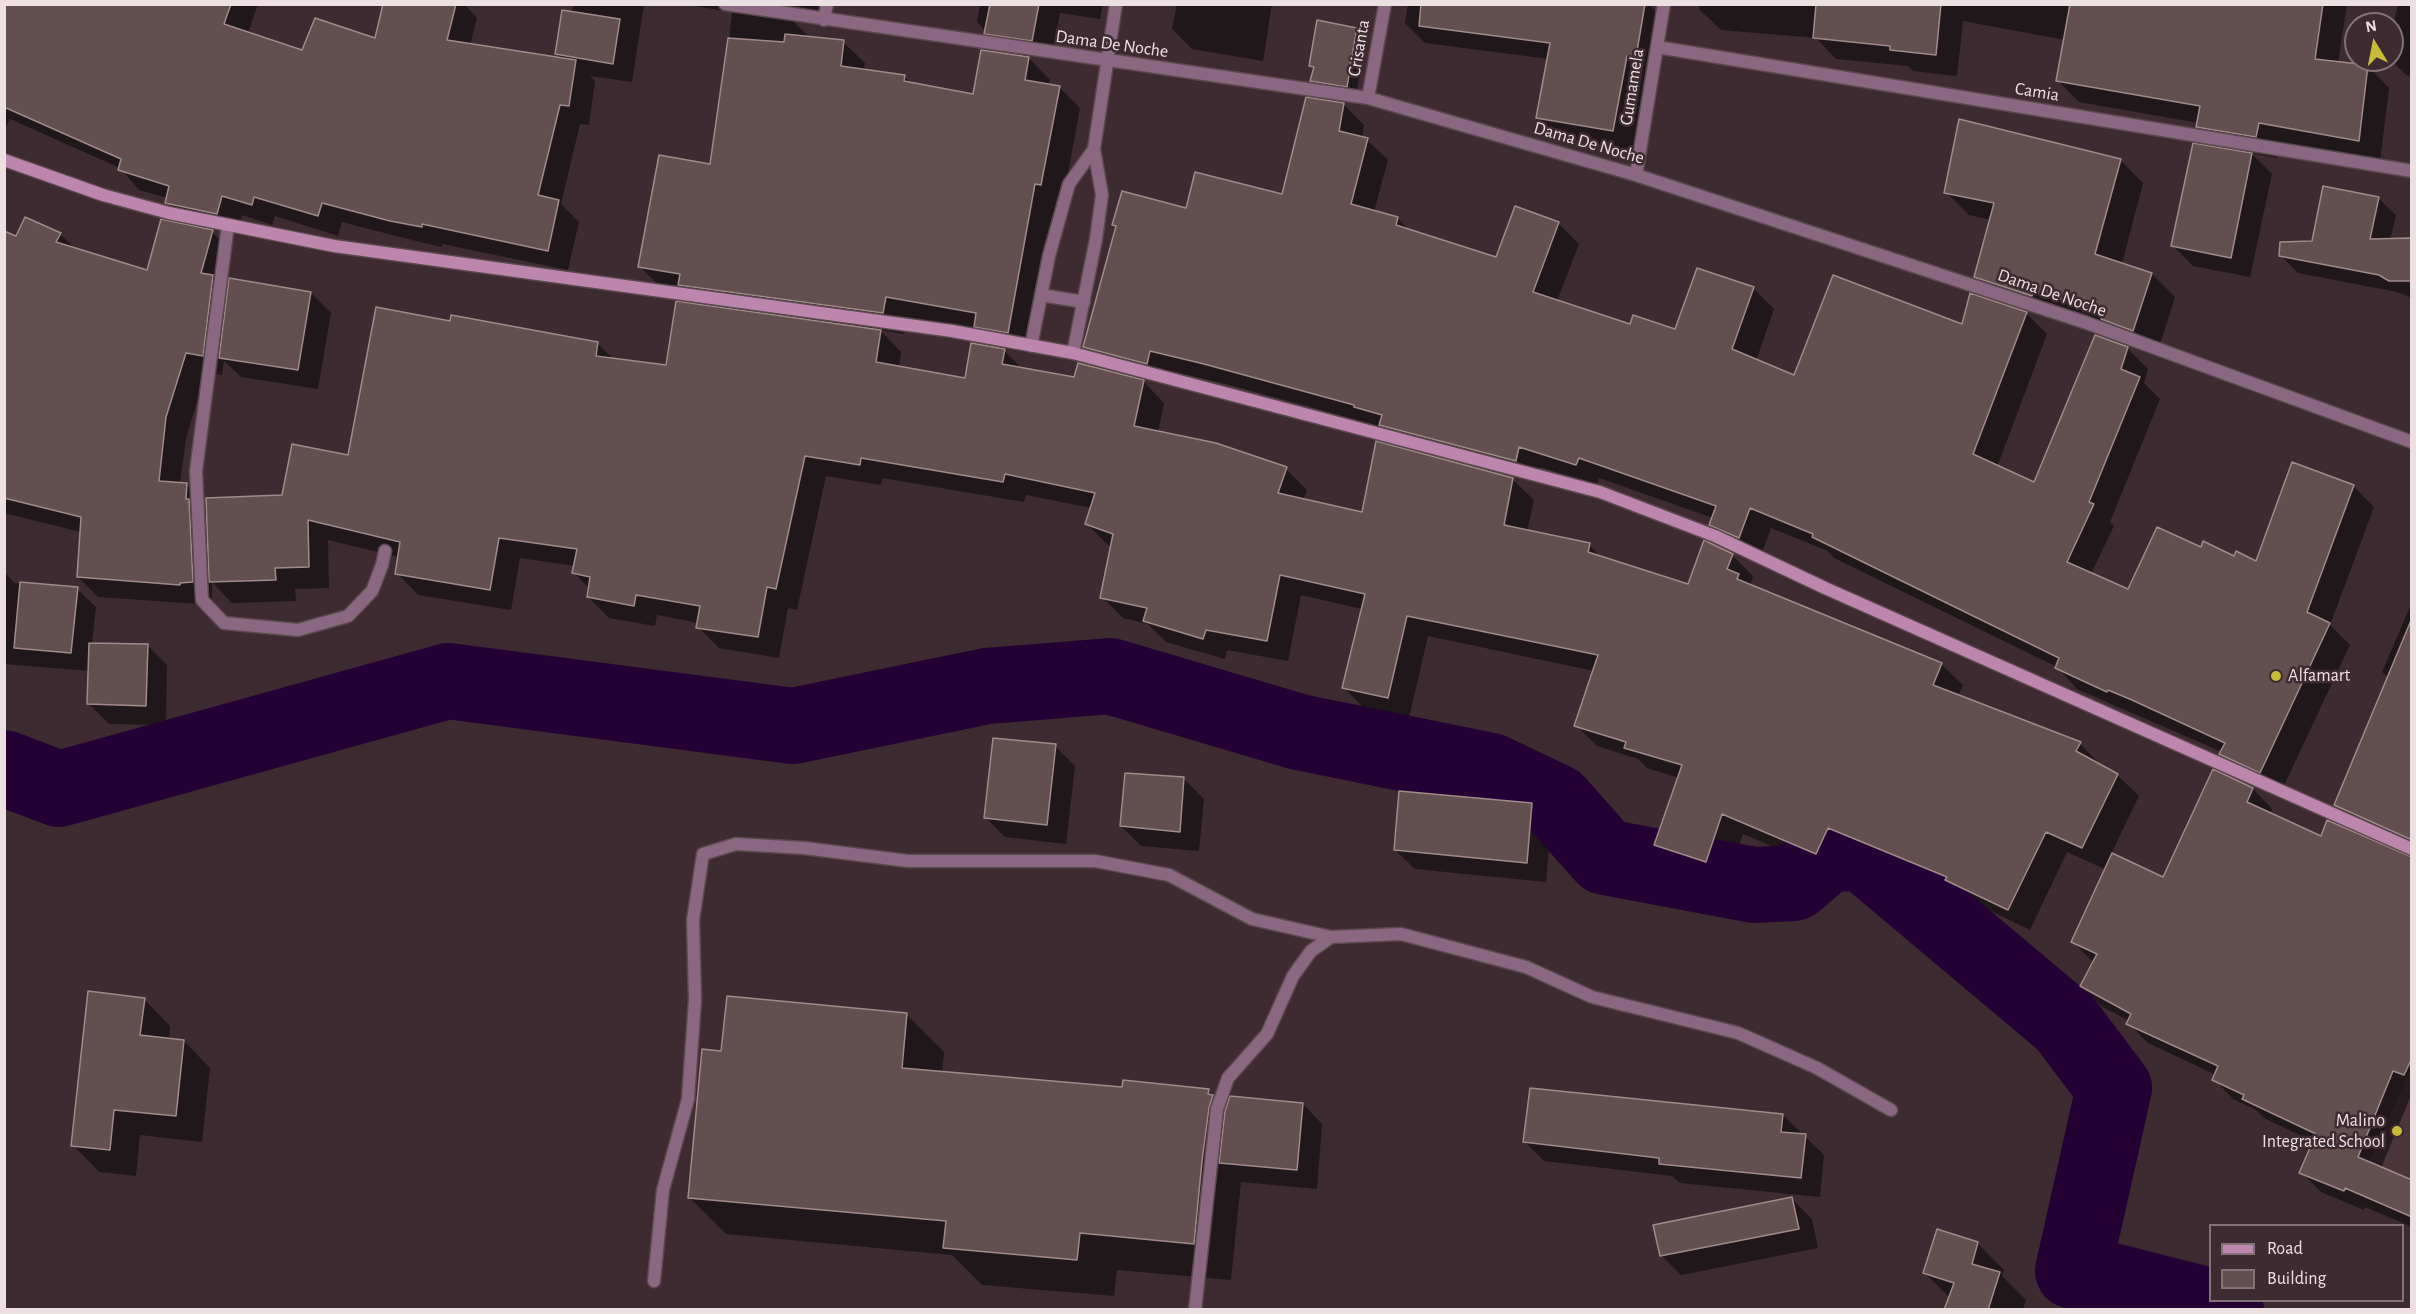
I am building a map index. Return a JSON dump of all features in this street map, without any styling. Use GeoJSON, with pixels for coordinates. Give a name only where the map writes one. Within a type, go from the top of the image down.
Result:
{"type":"FeatureCollection","features":[{"type":"Feature","properties":{"kind":"street","name":"Dama De Noche"},"geometry":{"type":"LineString","coordinates":[[725,4],[1107,62],[1368,98],[1636,175],[2087,323],[2412,442]]}},
{"type":"Feature","properties":{"kind":"street"},"geometry":{"type":"LineString","coordinates":[[824,20],[827,4]]}},
{"type":"Feature","properties":{"kind":"street"},"geometry":{"type":"LineString","coordinates":[[1073,353],[1096,239],[1102,195],[1094,149],[1116,4]]}},
{"type":"Feature","properties":{"kind":"street","name":"Crisanta"},"geometry":{"type":"LineString","coordinates":[[1368,98],[1385,4]]}},
{"type":"Feature","properties":{"kind":"street","name":"Gumamela"},"geometry":{"type":"LineString","coordinates":[[1636,175],[1664,4]]}},
{"type":"Feature","properties":{"kind":"street","name":"Camia"},"geometry":{"type":"LineString","coordinates":[[1657,47],[2412,171]]}},
{"type":"Feature","properties":{"kind":"street"},"geometry":{"type":"LineString","coordinates":[[1031,346],[1056,225],[1069,184],[1094,149]]}},
{"type":"Feature","properties":{"kind":"street"},"geometry":{"type":"LineString","coordinates":[[4,160],[103,195],[169,213],[334,246],[952,331],[1073,353],[1600,492],[1715,536],[1836,593],[2412,849]]}},
{"type":"Feature","properties":{"kind":"street"},"geometry":{"type":"LineString","coordinates":[[228,225],[196,471],[202,600],[224,622],[298,630],[348,616],[372,591],[385,551]]}},
{"type":"Feature","properties":{"kind":"street"},"geometry":{"type":"LineString","coordinates":[[1041,295],[1084,302]]}},
{"type":"Feature","properties":{"kind":"street"},"geometry":{"type":"LineString","coordinates":[[654,1281],[663,1190],[688,1099],[695,1000],[693,920],[702,854],[736,844],[804,848],[908,861],[1095,861],[1169,875],[1252,919],[1331,937],[1401,933],[1526,967],[1592,997],[1738,1033],[1817,1068],[1891,1110]]}},
{"type":"Feature","properties":{"kind":"street"},"geometry":{"type":"LineString","coordinates":[[1195,1310],[1217,1109],[1228,1078],[1267,1034],[1293,976],[1311,951],[1331,937]]}},
{"type":"Feature","properties":{"kind":"shaded area","name":"Malino Integrated School"},"geometry":{"type":"Polygon","coordinates":[[[2411,1069],[2411,1218],[2355,1193],[2411,1069]]]}},
{"type":"Feature","properties":{"kind":"building"},"geometry":{"type":"Polygon","coordinates":[[[4,4],[231,4],[224,24],[302,50],[315,18],[375,38],[383,4],[456,4],[447,40],[576,60],[569,106],[560,105],[538,195],[559,200],[548,251],[422,224],[422,227],[390,221],[322,203],[318,216],[254,197],[252,205],[222,196],[217,214],[165,203],[169,186],[118,170],[121,159],[4,107],[4,4]]]}},
{"type":"Feature","properties":{"kind":"building"},"geometry":{"type":"Polygon","coordinates":[[[990,4],[1039,4],[1032,41],[984,34],[990,4]]]}},
{"type":"Feature","properties":{"kind":"building"},"geometry":{"type":"Polygon","coordinates":[[[1421,4],[1645,4],[1636,57],[1627,56],[1613,131],[1536,118],[1550,43],[1419,26],[1421,4]]]}},
{"type":"Feature","properties":{"kind":"building"},"geometry":{"type":"Polygon","coordinates":[[[1816,4],[1941,4],[1936,55],[1890,50],[1890,46],[1813,38],[1816,4]]]}},
{"type":"Feature","properties":{"kind":"building"},"geometry":{"type":"Polygon","coordinates":[[[2070,4],[2323,4],[2315,59],[2344,62],[2344,72],[2367,72],[2359,141],[2259,123],[2256,137],[2196,127],[2200,106],[2056,81],[2070,4]]]}},
{"type":"Feature","properties":{"kind":"building"},"geometry":{"type":"Polygon","coordinates":[[[562,10],[620,19],[613,64],[555,54],[562,10]]]}},
{"type":"Feature","properties":{"kind":"building"},"geometry":{"type":"Polygon","coordinates":[[[1317,20],[1357,28],[1347,87],[1310,81],[1314,67],[1309,66],[1317,20]]]}},
{"type":"Feature","properties":{"kind":"building"},"geometry":{"type":"Polygon","coordinates":[[[785,34],[844,40],[841,66],[905,75],[904,81],[973,94],[981,50],[1029,57],[1025,80],[1060,86],[1041,185],[1035,184],[1008,333],[974,327],[976,313],[886,297],[883,313],[678,285],[680,274],[638,267],[659,155],[710,164],[728,38],[784,42],[785,34]]]}},
{"type":"Feature","properties":{"kind":"building"},"geometry":{"type":"Polygon","coordinates":[[[1306,97],[1344,103],[1339,131],[1368,138],[1351,204],[1398,217],[1396,225],[1496,257],[1515,206],[1559,222],[1533,292],[1630,324],[1633,315],[1675,329],[1697,268],[1754,287],[1732,349],[1794,375],[1833,275],[1962,324],[1970,293],[2027,312],[1973,454],[2034,482],[2095,335],[2128,347],[2121,369],[2140,377],[2089,502],[2094,504],[2067,562],[2128,589],[2157,527],[2201,547],[2203,541],[2234,556],[2236,551],[2256,561],[2292,462],[2354,485],[2307,612],[2330,623],[2260,773],[2219,754],[2225,743],[2132,700],[2108,690],[2107,692],[2055,668],[2059,658],[1812,537],[1813,534],[1750,508],[1739,538],[1709,525],[1716,506],[1579,458],[1576,465],[1519,447],[1516,461],[1379,425],[1382,415],[1354,407],[1354,405],[1204,364],[1150,351],[1147,364],[1083,347],[1116,226],[1112,225],[1122,191],[1186,208],[1195,172],[1282,194],[1306,97]]]}},
{"type":"Feature","properties":{"kind":"building"},"geometry":{"type":"Polygon","coordinates":[[[1959,119],[2121,159],[2095,254],[2152,273],[2133,331],[2101,319],[2105,311],[2034,292],[2032,296],[1974,277],[1994,203],[1944,193],[1959,119]]]}},
{"type":"Feature","properties":{"kind":"building"},"geometry":{"type":"Polygon","coordinates":[[[2193,143],[2252,153],[2231,258],[2171,246],[2193,143]]]}},
{"type":"Feature","properties":{"kind":"building"},"geometry":{"type":"Polygon","coordinates":[[[2323,186],[2379,197],[2370,239],[2412,238],[2412,281],[2389,281],[2379,275],[2279,256],[2280,242],[2312,241],[2323,186]]]}},
{"type":"Feature","properties":{"kind":"building"},"geometry":{"type":"Polygon","coordinates":[[[25,217],[61,233],[56,242],[147,270],[161,219],[213,230],[201,273],[213,275],[203,356],[186,353],[166,417],[159,481],[187,483],[186,499],[189,499],[193,582],[180,583],[180,585],[77,577],[81,517],[4,498],[4,231],[16,236],[25,217]]]}},
{"type":"Feature","properties":{"kind":"building"},"geometry":{"type":"Polygon","coordinates":[[[229,278],[311,292],[298,370],[219,358],[229,278]]]}},
{"type":"Feature","properties":{"kind":"building"},"geometry":{"type":"Polygon","coordinates":[[[676,301],[881,330],[876,362],[965,378],[971,343],[1005,349],[1002,364],[1074,377],[1078,363],[1144,380],[1134,426],[1216,443],[1287,467],[1278,493],[1362,512],[1376,441],[1513,478],[1504,525],[1590,543],[1588,552],[1688,584],[1704,540],[1733,554],[1727,569],[1739,574],[1737,579],[1942,663],[1933,685],[2081,742],[2076,751],[2118,774],[2082,848],[2046,832],[2008,910],[1945,880],[1947,877],[1828,828],[1816,854],[1722,814],[1706,862],[1654,845],[1682,765],[1624,748],[1626,742],[1574,726],[1598,655],[1407,616],[1388,698],[1342,688],[1365,594],[1280,575],[1267,641],[1206,630],[1203,639],[1143,621],[1147,608],[1100,598],[1113,534],[1085,524],[1095,493],[1005,474],[1003,482],[861,458],[860,465],[805,456],[776,589],[767,587],[758,637],[696,628],[700,606],[636,595],[634,606],[587,597],[590,577],[572,573],[577,549],[499,538],[490,590],[395,574],[400,542],[308,520],[309,567],[275,568],[276,580],[209,582],[206,498],[282,495],[292,444],[348,455],[376,307],[450,321],[451,315],[598,342],[596,356],[666,365],[676,301]]]}},
{"type":"Feature","properties":{"kind":"building"},"geometry":{"type":"Polygon","coordinates":[[[20,582],[78,587],[71,653],[14,648],[20,582]]]}},
{"type":"Feature","properties":{"kind":"building"},"geometry":{"type":"Polygon","coordinates":[[[2412,618],[2412,840],[2334,805],[2412,618]]]}},
{"type":"Feature","properties":{"kind":"building"},"geometry":{"type":"Polygon","coordinates":[[[89,643],[148,644],[146,706],[87,704],[89,643]]]}},
{"type":"Feature","properties":{"kind":"building"},"geometry":{"type":"Polygon","coordinates":[[[993,738],[1056,744],[1047,825],[984,818],[993,738]]]}},
{"type":"Feature","properties":{"kind":"building"},"geometry":{"type":"Polygon","coordinates":[[[2213,769],[2253,788],[2247,802],[2321,836],[2327,820],[2412,857],[2412,1058],[2404,1075],[2393,1071],[2358,1157],[2412,1180],[2412,1217],[2345,1188],[2344,1191],[2299,1173],[2316,1134],[2242,1099],[2244,1095],[2212,1080],[2218,1066],[2126,1024],[2131,1014],[2080,986],[2097,954],[2071,942],[2112,853],[2163,877],[2213,769]]]}},
{"type":"Feature","properties":{"kind":"building"},"geometry":{"type":"Polygon","coordinates":[[[1125,773],[1184,777],[1180,832],[1120,826],[1125,773]]]}},
{"type":"Feature","properties":{"kind":"building"},"geometry":{"type":"Polygon","coordinates":[[[1399,791],[1532,803],[1527,863],[1394,850],[1399,791]]]}},
{"type":"Feature","properties":{"kind":"building"},"geometry":{"type":"Polygon","coordinates":[[[88,991],[145,998],[140,1035],[184,1040],[176,1116],[114,1110],[110,1150],[71,1146],[88,991]]]}},
{"type":"Feature","properties":{"kind":"building"},"geometry":{"type":"Polygon","coordinates":[[[727,996],[907,1013],[902,1068],[1122,1087],[1123,1080],[1209,1089],[1208,1094],[1213,1095],[1209,1108],[1202,1161],[1194,1244],[1080,1233],[1077,1260],[943,1248],[946,1221],[688,1198],[702,1049],[721,1051],[727,996]]]}},
{"type":"Feature","properties":{"kind":"building"},"geometry":{"type":"Polygon","coordinates":[[[1530,1088],[1783,1114],[1781,1132],[1806,1134],[1801,1178],[1659,1164],[1659,1158],[1523,1142],[1530,1088]]]}},
{"type":"Feature","properties":{"kind":"building"},"geometry":{"type":"Polygon","coordinates":[[[1230,1096],[1303,1103],[1297,1170],[1219,1163],[1225,1111],[1230,1096]]]}},
{"type":"Feature","properties":{"kind":"building"},"geometry":{"type":"Polygon","coordinates":[[[1792,1197],[1799,1229],[1660,1256],[1653,1225],[1792,1197]]]}},
{"type":"Feature","properties":{"kind":"building"},"geometry":{"type":"Polygon","coordinates":[[[1937,1229],[1978,1242],[1972,1264],[2000,1272],[1988,1310],[1944,1310],[1954,1283],[1923,1273],[1937,1229]]]}},
{"type":"Feature","properties":{"kind":"waterway"},"geometry":{"type":"LineString","coordinates":[[4,768],[59,789],[448,681],[793,726],[987,686],[1110,676],[1299,732],[1491,771],[1556,802],[1605,857],[1754,885],[1794,883],[1829,853],[1864,854],[2065,1023],[2114,1088],[2073,1271],[2226,1310]]}},
{"type":"Feature","properties":{"kind":"place","name":"Alfamart"},"geometry":{"type":"Point","coordinates":[2276,676]}},
{"type":"Feature","properties":{"kind":"place","name":"Malino Integrated School"},"geometry":{"type":"Point","coordinates":[2397,1131]}}]}
